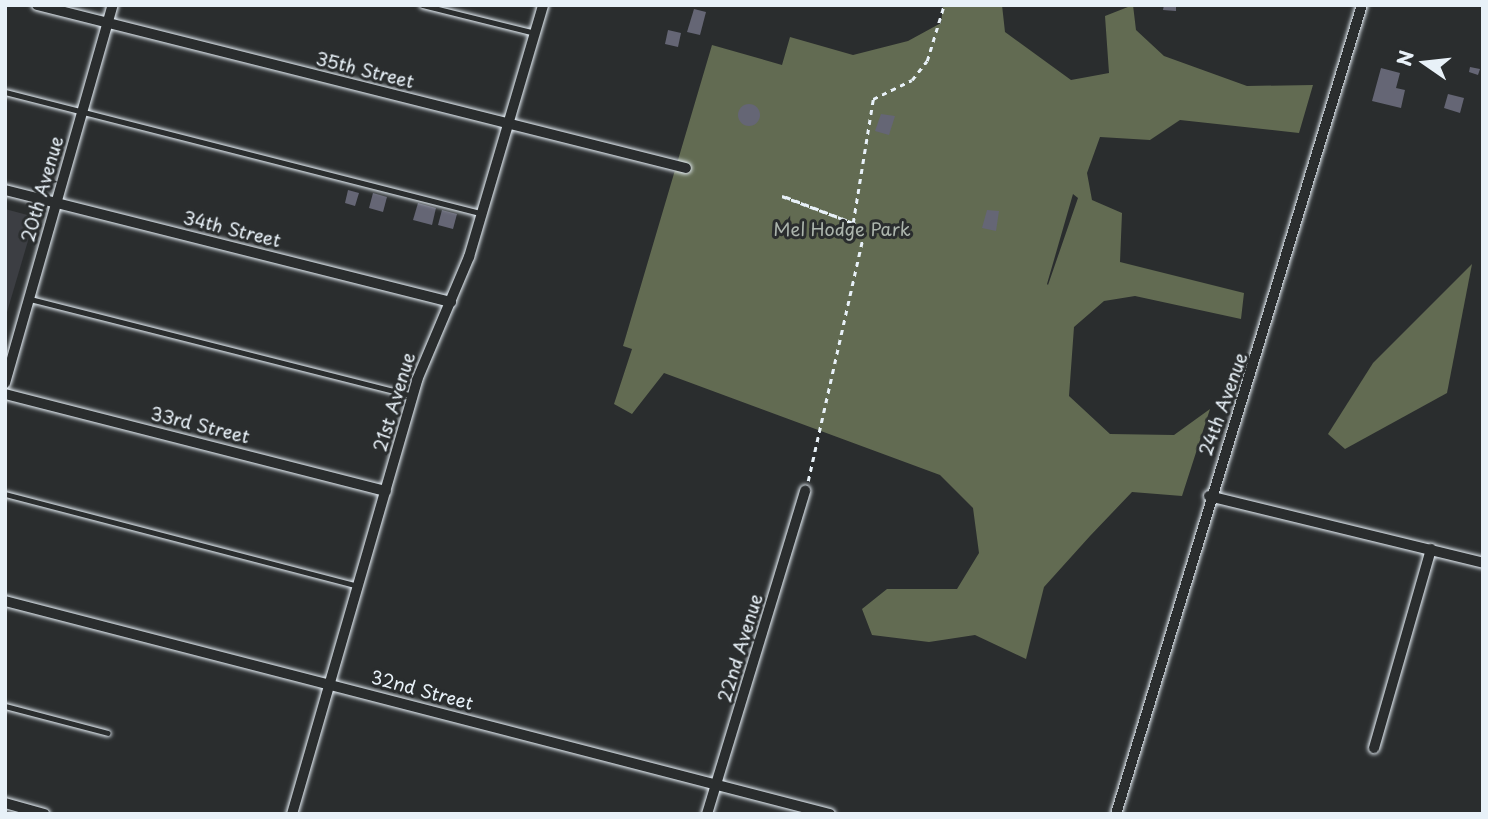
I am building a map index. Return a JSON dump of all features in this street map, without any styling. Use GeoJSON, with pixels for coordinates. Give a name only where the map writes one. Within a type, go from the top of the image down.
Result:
{"type":"FeatureCollection","features":[{"type":"Feature","properties":{"kind":"street","name":"35th Street"},"geometry":{"type":"LineString","coordinates":[[37,5],[686,168]]}},
{"type":"Feature","properties":{"kind":"street","name":"20th Avenue"},"geometry":{"type":"LineString","coordinates":[[5,383],[113,5]]}},
{"type":"Feature","properties":{"kind":"street","name":"21st Avenue"},"geometry":{"type":"LineString","coordinates":[[292,814],[413,396],[451,302],[482,213],[542,5]]}},
{"type":"Feature","properties":{"kind":"street","name":"24th Avenue"},"geometry":{"type":"LineString","coordinates":[[1116,814],[1209,496],[1257,366],[1362,5]]}},
{"type":"Feature","properties":{"kind":"street","name":"34th Street"},"geometry":{"type":"LineString","coordinates":[[5,190],[451,302]]}},
{"type":"Feature","properties":{"kind":"street","name":"33rd Street"},"geometry":{"type":"LineString","coordinates":[[5,394],[386,491]]}},
{"type":"Feature","properties":{"kind":"street","name":"22nd Avenue"},"geometry":{"type":"LineString","coordinates":[[707,814],[806,491]]}},
{"type":"Feature","properties":{"kind":"street"},"geometry":{"type":"LineString","coordinates":[[1209,496],[1483,563]]}},
{"type":"Feature","properties":{"kind":"street"},"geometry":{"type":"LineString","coordinates":[[1374,748],[1431,550]]}},
{"type":"Feature","properties":{"kind":"street","name":"32nd Street"},"geometry":{"type":"LineString","coordinates":[[5,601],[830,814]]}},
{"type":"Feature","properties":{"kind":"street"},"geometry":{"type":"LineString","coordinates":[[5,803],[44,814]]}},
{"type":"Feature","properties":{"kind":"lane"},"geometry":{"type":"LineString","coordinates":[[422,5],[535,33]]}},
{"type":"Feature","properties":{"kind":"lane"},"geometry":{"type":"LineString","coordinates":[[5,92],[482,213]]}},
{"type":"Feature","properties":{"kind":"lane"},"geometry":{"type":"LineString","coordinates":[[30,299],[413,396]]}},
{"type":"Feature","properties":{"kind":"lane"},"geometry":{"type":"LineString","coordinates":[[5,494],[359,586]]}},
{"type":"Feature","properties":{"kind":"lane"},"geometry":{"type":"LineString","coordinates":[[5,706],[108,733]]}},
{"type":"Feature","properties":{"kind":"path"},"geometry":{"type":"LineString","coordinates":[[853,223],[873,99],[912,80],[927,61],[944,5]]}},
{"type":"Feature","properties":{"kind":"path"},"geometry":{"type":"LineString","coordinates":[[806,491],[829,377],[865,228],[820,208],[782,196],[853,223]]}},
{"type":"Feature","properties":{"kind":"shaded area"},"geometry":{"type":"Polygon","coordinates":[[[5,209],[35,217],[5,319],[5,209]]]}},
{"type":"Feature","properties":{"kind":"green space","name":"Mel Hodge Park"},"geometry":{"type":"Polygon","coordinates":[[[943,5],[1002,5],[1005,32],[1071,80],[1109,73],[1105,16],[1133,5],[1136,30],[1164,56],[1247,86],[1313,85],[1299,133],[1180,120],[1150,140],[1100,137],[1087,173],[1092,200],[1122,213],[1120,262],[1244,293],[1241,319],[1135,296],[1104,301],[1074,327],[1069,396],[1110,434],[1174,435],[1210,409],[1182,496],[1132,492],[1044,587],[1026,659],[975,635],[929,642],[872,635],[862,609],[887,589],[957,589],[979,553],[973,508],[940,475],[664,373],[632,414],[614,404],[632,349],[623,346],[712,45],[782,65],[790,37],[853,55],[908,41],[941,23],[943,5]],[[1073,194],[1048,285],[1078,198],[1073,194]]]}},
{"type":"Feature","properties":{"kind":"green space"},"geometry":{"type":"Polygon","coordinates":[[[1472,264],[1447,393],[1345,449],[1328,434],[1373,363],[1472,264]]]}},
{"type":"Feature","properties":{"kind":"building"},"geometry":{"type":"Polygon","coordinates":[[[1164,5],[1176,5],[1176,11],[1163,10],[1164,5]]]}},
{"type":"Feature","properties":{"kind":"building"},"geometry":{"type":"Polygon","coordinates":[[[694,9],[706,12],[700,35],[687,32],[694,9]]]}},
{"type":"Feature","properties":{"kind":"building"},"geometry":{"type":"Polygon","coordinates":[[[668,30],[681,33],[678,47],[665,44],[668,30]]]}},
{"type":"Feature","properties":{"kind":"building"},"geometry":{"type":"Polygon","coordinates":[[[1470,67],[1480,69],[1478,75],[1469,72],[1470,67]]]}},
{"type":"Feature","properties":{"kind":"building"},"geometry":{"type":"Polygon","coordinates":[[[1381,68],[1400,73],[1396,88],[1405,90],[1401,108],[1372,101],[1381,68]]]}},
{"type":"Feature","properties":{"kind":"building"},"geometry":{"type":"Polygon","coordinates":[[[1448,94],[1464,98],[1460,113],[1444,108],[1448,94]]]}},
{"type":"Feature","properties":{"kind":"building"},"geometry":{"type":"Polygon","coordinates":[[[749,104],[757,107],[760,115],[757,123],[749,126],[741,123],[738,115],[741,107],[749,104]]]}},
{"type":"Feature","properties":{"kind":"building"},"geometry":{"type":"Polygon","coordinates":[[[881,114],[895,116],[889,135],[875,131],[881,114]]]}},
{"type":"Feature","properties":{"kind":"building"},"geometry":{"type":"Polygon","coordinates":[[[348,190],[359,193],[355,206],[345,203],[348,190]]]}},
{"type":"Feature","properties":{"kind":"building"},"geometry":{"type":"Polygon","coordinates":[[[373,193],[387,197],[383,212],[369,208],[373,193]]]}},
{"type":"Feature","properties":{"kind":"building"},"geometry":{"type":"Polygon","coordinates":[[[418,203],[436,208],[432,225],[413,220],[418,203]]]}},
{"type":"Feature","properties":{"kind":"building"},"geometry":{"type":"Polygon","coordinates":[[[442,210],[457,214],[453,229],[438,225],[442,210]]]}},
{"type":"Feature","properties":{"kind":"building"},"geometry":{"type":"Polygon","coordinates":[[[987,210],[999,211],[996,231],[982,228],[987,210]]]}}]}
